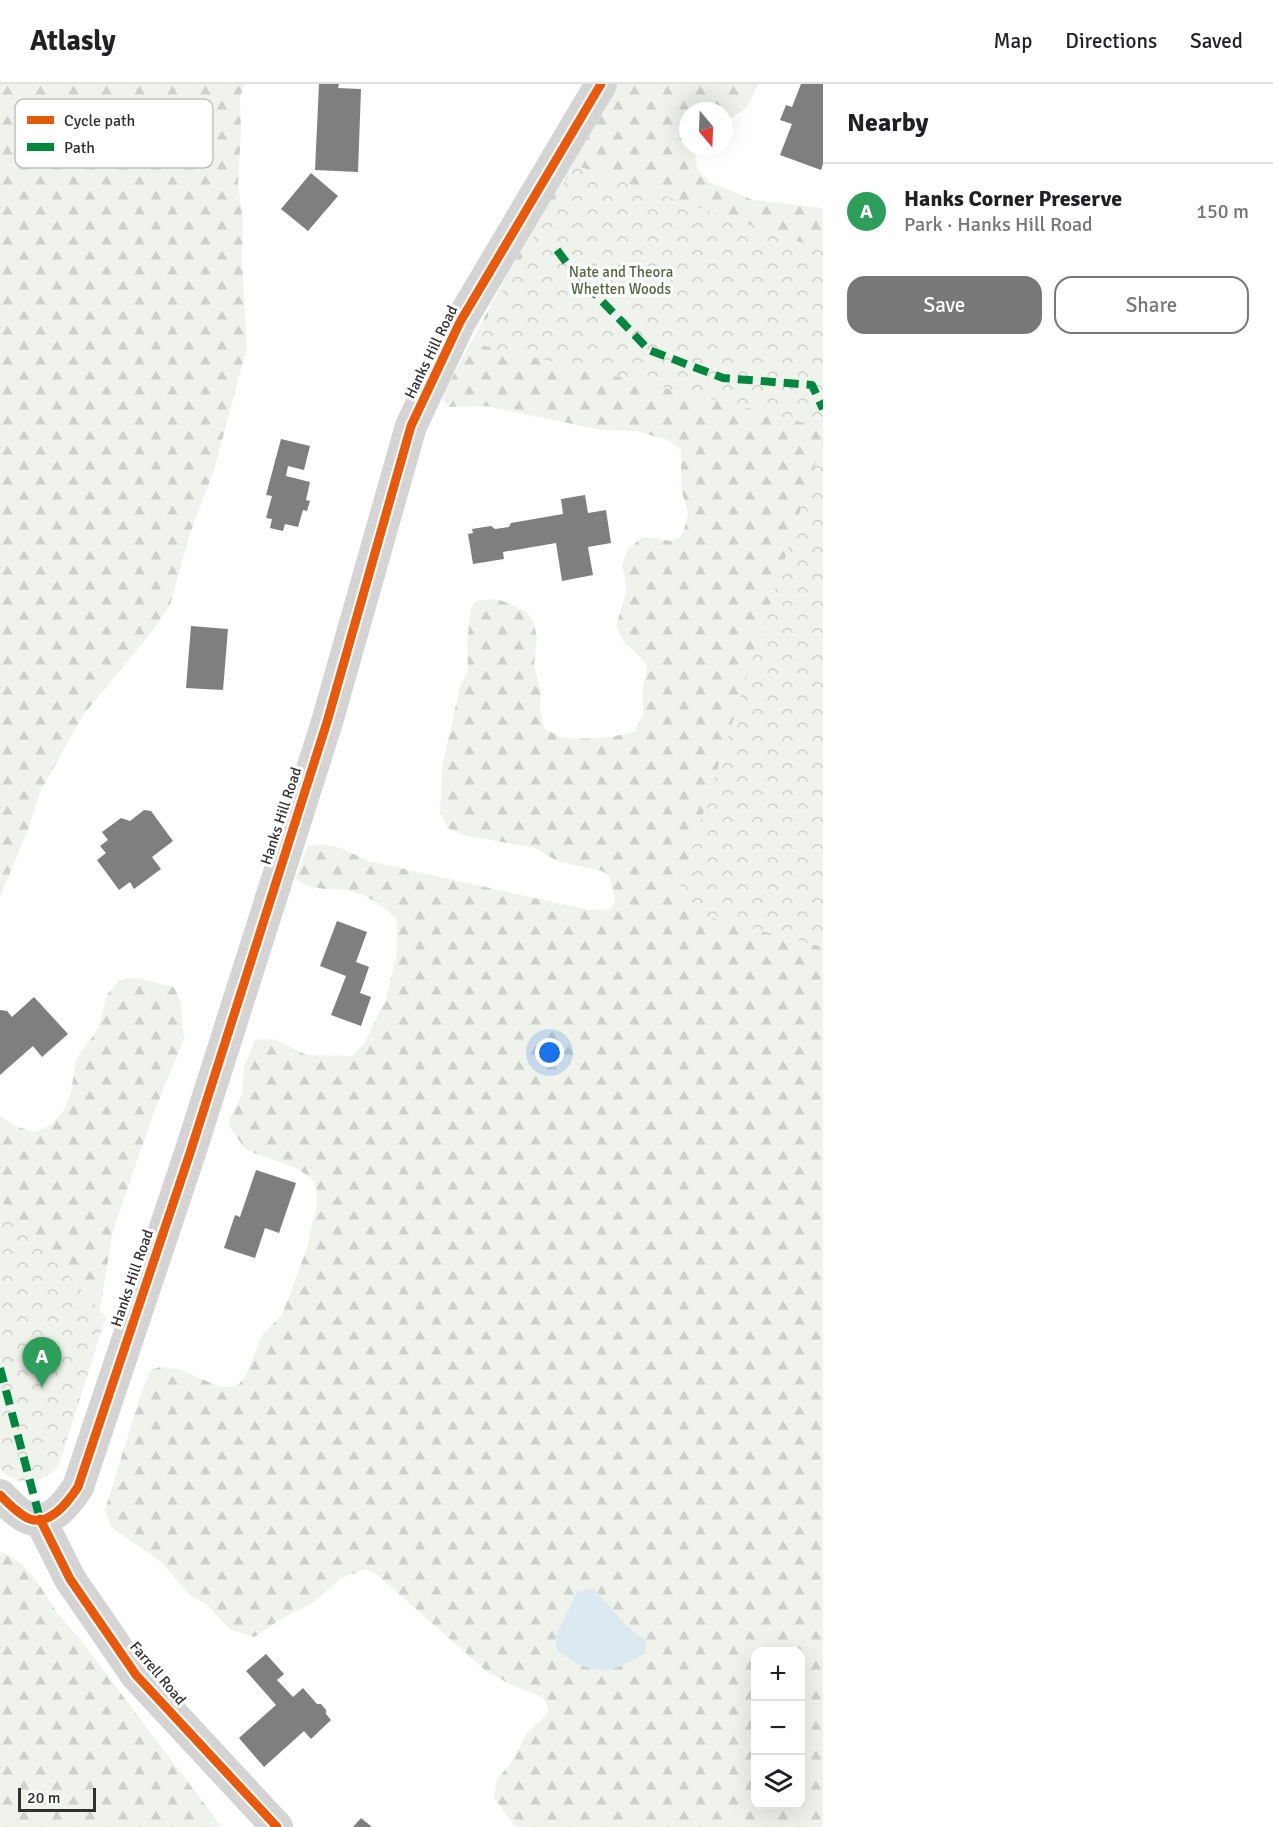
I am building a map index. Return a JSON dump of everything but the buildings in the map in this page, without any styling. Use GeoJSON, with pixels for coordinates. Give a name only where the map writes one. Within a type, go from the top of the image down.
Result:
{"type":"FeatureCollection","features":[{"type":"Feature","properties":{"kind":"street","name":"Hanks Hill Road"},"geometry":{"type":"LineString","coordinates":[[40,1519],[57,1513],[68,1503],[78,1487],[190,1153],[327,722],[411,426],[460,322],[600,84]]}},
{"type":"Feature","properties":{"kind":"street"},"geometry":{"type":"LineString","coordinates":[[0,1495],[18,1512],[30,1519],[40,1519]]}},
{"type":"Feature","properties":{"kind":"street","name":"Farrell Road"},"geometry":{"type":"LineString","coordinates":[[40,1519],[70,1579],[136,1674],[277,1827]]}},
{"type":"Feature","properties":{"kind":"green space"},"geometry":{"type":"Polygon","coordinates":[[[0,84],[245,84],[240,97],[241,132],[238,184],[243,221],[242,257],[247,347],[214,470],[189,537],[170,605],[150,634],[83,715],[40,792],[29,827],[0,897],[0,84]]]}},
{"type":"Feature","properties":{"kind":"green space"},"geometry":{"type":"Polygon","coordinates":[[[617,84],[758,84],[746,107],[733,116],[733,102],[679,102],[679,156],[696,156],[697,169],[710,182],[753,200],[823,208],[823,1827],[517,1827],[494,1798],[496,1781],[514,1759],[526,1734],[548,1713],[547,1704],[542,1697],[486,1671],[375,1573],[366,1569],[341,1578],[314,1602],[254,1637],[230,1629],[206,1604],[190,1595],[161,1562],[111,1527],[105,1510],[143,1387],[151,1370],[160,1367],[178,1369],[221,1387],[239,1384],[245,1377],[263,1334],[282,1315],[307,1248],[317,1203],[316,1186],[311,1178],[296,1168],[246,1150],[231,1129],[229,1120],[242,1094],[244,1067],[255,1040],[273,1039],[307,1055],[353,1056],[365,1042],[386,999],[397,954],[397,920],[377,903],[360,894],[315,888],[301,883],[296,878],[307,847],[331,846],[368,861],[589,910],[610,909],[615,901],[609,876],[602,871],[559,862],[535,848],[463,835],[448,828],[440,812],[442,767],[460,687],[468,671],[467,644],[471,608],[476,601],[493,599],[503,601],[527,612],[533,620],[537,638],[534,665],[541,692],[540,710],[544,728],[562,737],[578,739],[610,737],[635,731],[643,714],[643,686],[647,669],[644,661],[624,642],[616,627],[626,592],[622,566],[628,549],[643,537],[671,541],[679,538],[684,530],[688,513],[681,488],[681,450],[667,440],[636,431],[602,430],[485,406],[449,407],[443,400],[445,391],[513,264],[617,84]],[[594,1588],[572,1662],[646,1640],[627,1626],[594,1588]]]}},
{"type":"Feature","properties":{"kind":"green space","name":"Nate and Theora Whetten Woods"},"geometry":{"type":"Polygon","coordinates":[[[575,165],[823,250],[823,428],[712,399],[473,343],[575,165]]]}},
{"type":"Feature","properties":{"kind":"green space"},"geometry":{"type":"Polygon","coordinates":[[[823,439],[823,947],[673,908],[823,439]]]}},
{"type":"Feature","properties":{"kind":"green space"},"geometry":{"type":"Polygon","coordinates":[[[138,978],[174,987],[181,1003],[184,1039],[154,1112],[113,1231],[101,1304],[72,1391],[48,1475],[32,1483],[0,1455],[0,1116],[15,1126],[34,1132],[51,1125],[64,1110],[71,1093],[76,1059],[98,1029],[107,995],[119,980],[138,978]]]}},
{"type":"Feature","properties":{"kind":"green space"},"geometry":{"type":"Polygon","coordinates":[[[0,1200],[106,1317],[59,1465],[46,1477],[30,1482],[15,1479],[0,1469],[0,1200]]]}},
{"type":"Feature","properties":{"kind":"green space"},"geometry":{"type":"Polygon","coordinates":[[[0,1552],[11,1557],[29,1572],[56,1611],[76,1634],[222,1827],[0,1827],[0,1552]]]}},
{"type":"Feature","properties":{"kind":"shaded area"},"geometry":{"type":"Polygon","coordinates":[[[594,1588],[627,1626],[646,1640],[646,1653],[619,1667],[599,1670],[577,1663],[557,1650],[555,1637],[577,1592],[594,1588]]]}},
{"type":"Feature","properties":{"kind":"marked path"},"geometry":{"type":"LineString","coordinates":[[557,250],[572,270],[649,350],[723,378],[812,385],[823,409]]}},
{"type":"Feature","properties":{"kind":"marked path"},"geometry":{"type":"LineString","coordinates":[[0,1368],[40,1519]]}},
{"type":"Feature","properties":{"kind":"cycle path"},"geometry":{"type":"LineString","coordinates":[[0,1495],[22,1515],[37,1520],[45,1519],[58,1511],[78,1487],[190,1153],[327,722],[411,426],[460,322],[601,84]]}},
{"type":"Feature","properties":{"kind":"cycle path"},"geometry":{"type":"LineString","coordinates":[[40,1519],[70,1579],[136,1675],[277,1827]]}},
{"type":"Feature","properties":{"kind":"place","name":"Hanks Corner Preserve"},"geometry":{"type":"Point","coordinates":[42,1387]}}]}
